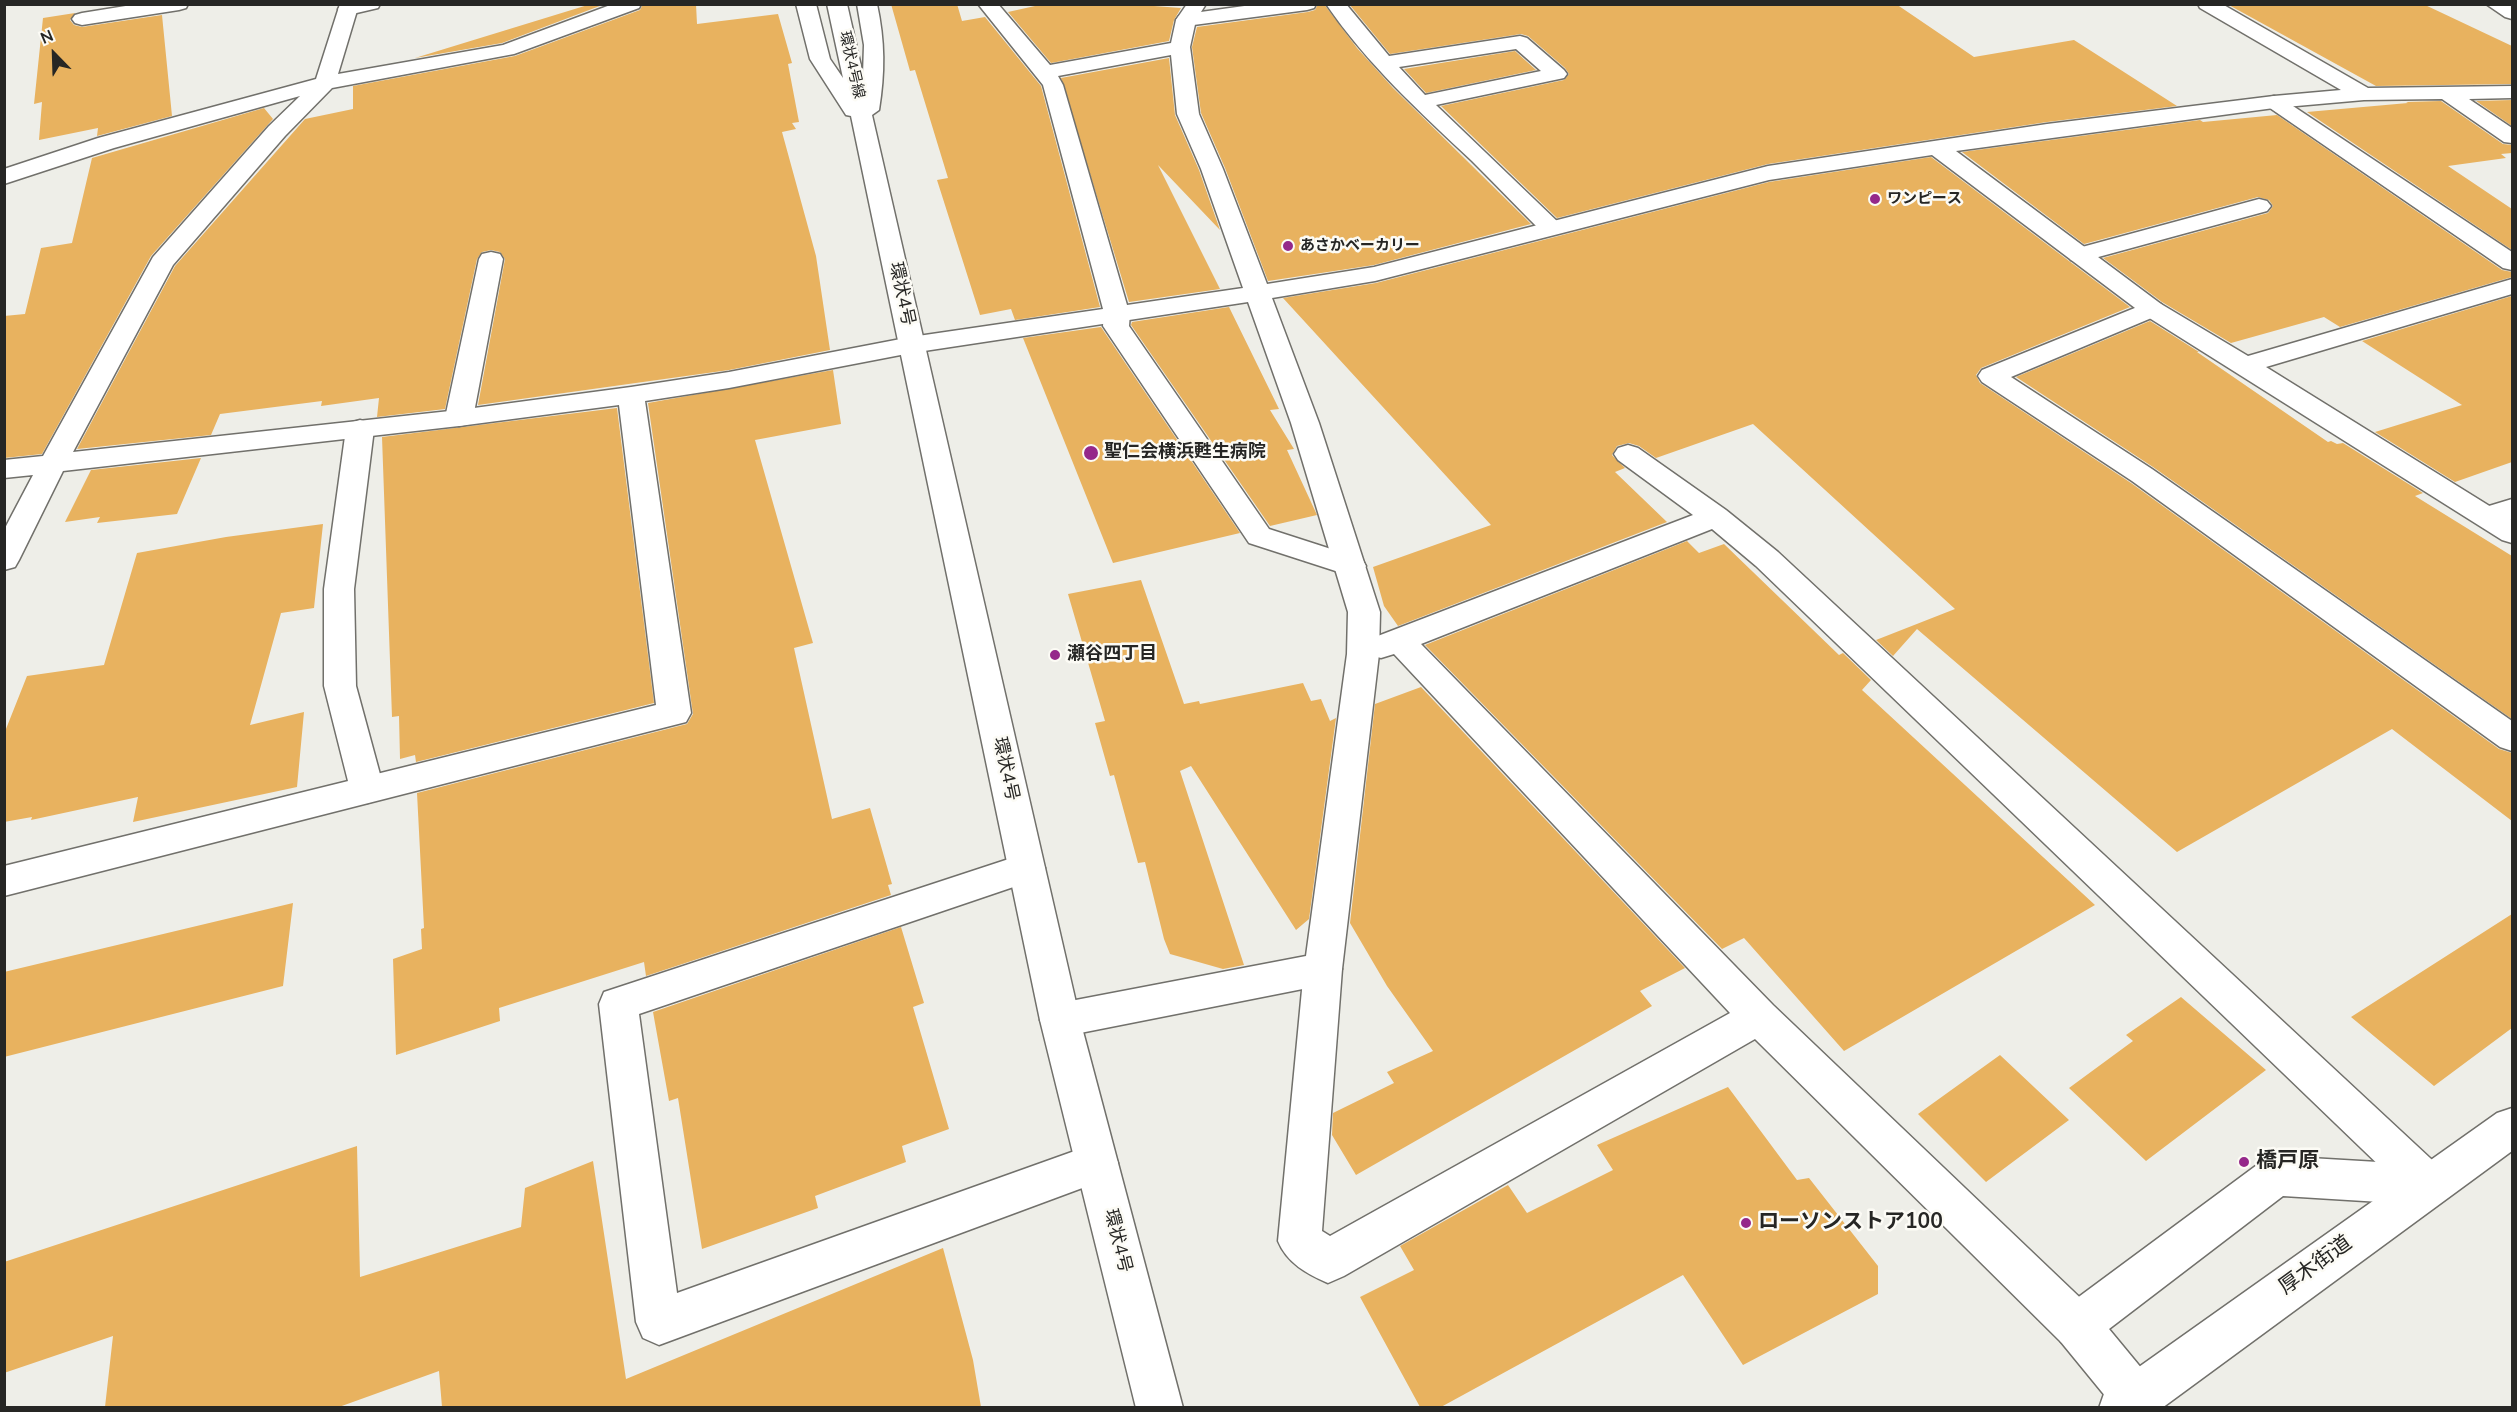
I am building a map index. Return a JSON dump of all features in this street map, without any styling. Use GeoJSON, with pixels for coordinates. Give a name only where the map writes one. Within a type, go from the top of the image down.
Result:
{"type":"FeatureCollection","features":[{"type":"Feature","properties":{"kind":"street"},"geometry":{"type":"LineString","coordinates":[[82,19],[179,4]]}},
{"type":"Feature","properties":{"kind":"street"},"geometry":{"type":"LineString","coordinates":[[4,177],[106,143],[324,83],[507,50],[632,4]]}},
{"type":"Feature","properties":{"kind":"street"},"geometry":{"type":"LineString","coordinates":[[806,4],[820,59],[865,126]]}},
{"type":"Feature","properties":{"kind":"street","name":"環状4号線"},"geometry":{"type":"LineString","coordinates":[[837,4],[865,126]]}},
{"type":"Feature","properties":{"kind":"street"},"geometry":{"type":"LineString","coordinates":[[865,126],[875,71],[874,35],[867,4]]}},
{"type":"Feature","properties":{"kind":"street"},"geometry":{"type":"LineString","coordinates":[[987,4],[1045,72],[1053,85],[1117,313],[1116,326],[1259,536],[1351,566]]}},
{"type":"Feature","properties":{"kind":"street"},"geometry":{"type":"LineString","coordinates":[[1045,72],[1188,24],[1308,4]]}},
{"type":"Feature","properties":{"kind":"street"},"geometry":{"type":"LineString","coordinates":[[1335,4],[1383,63],[1420,102],[1480,157],[1551,228]]}},
{"type":"Feature","properties":{"kind":"street"},"geometry":{"type":"LineString","coordinates":[[2206,4],[2364,94]]}},
{"type":"Feature","properties":{"kind":"street"},"geometry":{"type":"LineString","coordinates":[[2494,4],[2512,13]]}},
{"type":"Feature","properties":{"kind":"street"},"geometry":{"type":"LineString","coordinates":[[4,560],[52,465],[119,345],[162,261],[277,131],[324,83],[356,6]]}},
{"type":"Feature","properties":{"kind":"street"},"geometry":{"type":"LineString","coordinates":[[1188,24],[1188,114],[1212,169],[1305,423],[1364,612],[1363,654],[1323,969],[1300,1241],[1328,1260],[1759,1017]]}},
{"type":"Feature","properties":{"kind":"street"},"geometry":{"type":"LineString","coordinates":[[1383,63],[1520,42],[1557,74],[1420,102]]}},
{"type":"Feature","properties":{"kind":"street"},"geometry":{"type":"LineString","coordinates":[[2445,92],[2512,138]]}},
{"type":"Feature","properties":{"kind":"street"},"geometry":{"type":"LineString","coordinates":[[4,469],[459,418],[631,395],[729,380],[911,345],[1375,274],[1768,172],[2048,131],[2274,102],[2364,94],[2512,92]]}},
{"type":"Feature","properties":{"kind":"street"},"geometry":{"type":"LineString","coordinates":[[2274,102],[2512,263]]}},
{"type":"Feature","properties":{"kind":"street","name":"環状4号"},"geometry":{"type":"LineString","coordinates":[[865,126],[1060,1020],[1160,1407]]}},
{"type":"Feature","properties":{"kind":"street"},"geometry":{"type":"LineString","coordinates":[[1937,148],[2152,309],[2505,519]]}},
{"type":"Feature","properties":{"kind":"street"},"geometry":{"type":"LineString","coordinates":[[2080,255],[2259,206]]}},
{"type":"Feature","properties":{"kind":"street"},"geometry":{"type":"LineString","coordinates":[[459,418],[491,259]]}},
{"type":"Feature","properties":{"kind":"street"},"geometry":{"type":"LineString","coordinates":[[2245,365],[2512,285]]}},
{"type":"Feature","properties":{"kind":"street"},"geometry":{"type":"LineString","coordinates":[[2152,309],[1991,376],[2142,476],[2512,738]]}},
{"type":"Feature","properties":{"kind":"street"},"geometry":{"type":"LineString","coordinates":[[4,881],[674,713],[631,395]]}},
{"type":"Feature","properties":{"kind":"street"},"geometry":{"type":"LineString","coordinates":[[360,429],[339,589],[340,686],[367,789]]}},
{"type":"Feature","properties":{"kind":"street"},"geometry":{"type":"LineString","coordinates":[[1628,454],[1716,517],[1767,559],[2428,1185]]}},
{"type":"Feature","properties":{"kind":"street"},"geometry":{"type":"LineString","coordinates":[[1363,654],[1716,517]]}},
{"type":"Feature","properties":{"kind":"street"},"geometry":{"type":"LineString","coordinates":[[1400,640],[1759,1017],[2077,1326],[2129,1402]]}},
{"type":"Feature","properties":{"kind":"street"},"geometry":{"type":"LineString","coordinates":[[1027,868],[618,1004],[659,1322],[1097,1163]]}},
{"type":"Feature","properties":{"kind":"street"},"geometry":{"type":"LineString","coordinates":[[1060,1020],[1323,969]]}},
{"type":"Feature","properties":{"kind":"street","name":"厚木街道"},"geometry":{"type":"LineString","coordinates":[[2129,1402],[2512,1126]]}},
{"type":"Feature","properties":{"kind":"street"},"geometry":{"type":"LineString","coordinates":[[2077,1326],[2276,1176],[2428,1185]]}},
{"type":"Feature","properties":{"kind":"building"},"geometry":{"type":"Polygon","coordinates":[[[591,4],[605,4],[502,43],[415,58],[591,4]]]}},
{"type":"Feature","properties":{"kind":"building"},"geometry":{"type":"Polygon","coordinates":[[[643,4],[696,4],[697,24],[778,14],[792,63],[788,64],[799,122],[792,123],[796,129],[782,132],[816,256],[830,350],[729,370],[478,405],[505,259],[500,252],[491,250],[482,252],[477,259],[445,409],[377,417],[379,398],[321,406],[322,401],[220,414],[211,435],[77,449],[175,266],[305,119],[353,109],[353,86],[515,56],[640,10],[643,4]]]}},
{"type":"Feature","properties":{"kind":"building"},"geometry":{"type":"Polygon","coordinates":[[[891,4],[957,4],[962,21],[985,17],[1041,86],[1100,307],[1015,320],[1011,309],[980,315],[937,180],[948,178],[915,70],[910,71],[891,4]]]}},
{"type":"Feature","properties":{"kind":"building"},"geometry":{"type":"Polygon","coordinates":[[[1044,4],[1127,4],[1181,8],[1174,20],[1169,41],[1051,63],[1008,12],[1044,4]]]}},
{"type":"Feature","properties":{"kind":"building"},"geometry":{"type":"Polygon","coordinates":[[[1318,4],[1324,4],[1357,48],[1393,88],[1531,224],[1374,265],[1268,281],[1225,168],[1201,113],[1192,47],[1197,27],[1308,12],[1315,10],[1318,4]]]}},
{"type":"Feature","properties":{"kind":"building"},"geometry":{"type":"Polygon","coordinates":[[[1349,4],[1896,4],[1974,57],[2074,40],[2177,106],[2047,122],[1768,164],[1557,218],[1441,106],[1564,80],[1569,74],[1565,68],[1528,36],[1521,34],[1390,54],[1349,4]]]}},
{"type":"Feature","properties":{"kind":"building"},"geometry":{"type":"Polygon","coordinates":[[[2227,4],[2423,4],[2512,46],[2512,84],[2376,86],[2227,4]]]}},
{"type":"Feature","properties":{"kind":"building"},"geometry":{"type":"Polygon","coordinates":[[[75,13],[70,20],[74,25],[82,27],[162,15],[172,116],[97,136],[98,128],[39,140],[42,102],[34,104],[43,18],[75,13]]]}},
{"type":"Feature","properties":{"kind":"building"},"geometry":{"type":"Polygon","coordinates":[[[1515,51],[1536,70],[1426,93],[1404,69],[1515,51]]]}},
{"type":"Feature","properties":{"kind":"building"},"geometry":{"type":"Polygon","coordinates":[[[1169,58],[1175,115],[1199,170],[1220,230],[1158,165],[1220,289],[1129,302],[1061,78],[1169,58]]]}},
{"type":"Feature","properties":{"kind":"building"},"geometry":{"type":"Polygon","coordinates":[[[2512,100],[2512,126],[2476,101],[2512,100]]]}},
{"type":"Feature","properties":{"kind":"building"},"geometry":{"type":"Polygon","coordinates":[[[2441,101],[2503,144],[2512,145],[2512,153],[2501,154],[2506,158],[2448,166],[2512,209],[2512,250],[2307,112],[2408,103],[2406,102],[2441,101]]]}},
{"type":"Feature","properties":{"kind":"building"},"geometry":{"type":"Polygon","coordinates":[[[264,108],[273,119],[151,256],[42,454],[4,458],[4,316],[25,314],[41,248],[72,243],[92,158],[264,108]]]}},
{"type":"Feature","properties":{"kind":"building"},"geometry":{"type":"Polygon","coordinates":[[[2277,115],[2502,270],[2512,272],[2512,277],[2340,327],[2324,317],[2231,343],[2162,302],[2103,258],[2268,213],[2273,206],[2269,200],[2258,197],[2084,244],[1962,152],[2200,120],[2203,122],[2277,115]]]}},
{"type":"Feature","properties":{"kind":"building"},"geometry":{"type":"Polygon","coordinates":[[[1931,157],[2130,307],[1981,368],[1976,375],[1980,383],[2131,483],[2499,749],[2512,753],[2512,821],[2392,729],[2177,852],[1917,629],[1893,656],[1876,640],[1955,609],[1753,424],[1656,458],[1639,446],[1629,443],[1617,446],[1612,455],[1625,468],[1615,472],[1667,522],[1398,626],[1384,606],[1373,567],[1491,525],[1283,298],[1376,283],[1769,182],[1931,157]]]}},
{"type":"Feature","properties":{"kind":"building"},"geometry":{"type":"Polygon","coordinates":[[[2512,296],[2512,462],[2455,482],[2375,432],[2462,405],[2362,341],[2512,296]]]}},
{"type":"Feature","properties":{"kind":"building"},"geometry":{"type":"Polygon","coordinates":[[[1229,307],[1279,409],[1270,410],[1294,449],[1287,450],[1317,515],[1270,526],[1131,325],[1132,322],[1229,307]]]}},
{"type":"Feature","properties":{"kind":"building"},"geometry":{"type":"Polygon","coordinates":[[[2150,321],[2199,352],[2197,352],[2328,442],[2343,443],[2423,493],[2415,496],[2512,556],[2512,719],[2153,467],[2016,377],[2150,321]]]}},
{"type":"Feature","properties":{"kind":"building"},"geometry":{"type":"Polygon","coordinates":[[[1101,327],[1240,533],[1113,563],[1023,338],[1101,327]]]}},
{"type":"Feature","properties":{"kind":"building"},"geometry":{"type":"Polygon","coordinates":[[[833,370],[841,424],[755,440],[813,643],[794,648],[832,819],[870,808],[892,884],[888,885],[891,895],[646,976],[644,962],[499,1008],[500,1021],[396,1055],[393,959],[422,949],[421,929],[424,928],[417,793],[687,724],[693,714],[648,403],[833,370]]]}},
{"type":"Feature","properties":{"kind":"building"},"geometry":{"type":"Polygon","coordinates":[[[617,408],[654,703],[416,762],[415,755],[400,759],[399,716],[392,717],[382,437],[617,408]]]}},
{"type":"Feature","properties":{"kind":"building"},"geometry":{"type":"Polygon","coordinates":[[[201,458],[177,514],[97,523],[100,517],[65,522],[91,470],[201,458]]]}},
{"type":"Feature","properties":{"kind":"building"},"geometry":{"type":"Polygon","coordinates":[[[323,524],[314,608],[281,613],[250,725],[304,712],[297,787],[133,822],[138,797],[31,820],[32,817],[4,822],[4,734],[27,676],[104,665],[137,553],[226,537],[323,524]]]}},
{"type":"Feature","properties":{"kind":"building"},"geometry":{"type":"Polygon","coordinates":[[[1687,541],[1699,553],[1724,544],[1839,655],[1843,653],[1871,680],[1862,690],[2095,905],[1844,1051],[1744,938],[1722,949],[1425,645],[1687,541]]]}},
{"type":"Feature","properties":{"kind":"building"},"geometry":{"type":"Polygon","coordinates":[[[1141,580],[1184,704],[1199,701],[1200,704],[1303,683],[1311,701],[1321,699],[1330,721],[1336,718],[1309,919],[1296,930],[1191,766],[1180,771],[1244,965],[1223,969],[1170,954],[1164,939],[1145,862],[1138,863],[1114,775],[1110,776],[1095,723],[1105,721],[1068,594],[1141,580]]]}},
{"type":"Feature","properties":{"kind":"building"},"geometry":{"type":"Polygon","coordinates":[[[1421,687],[1685,968],[1640,991],[1652,1006],[1356,1175],[1332,1135],[1333,1113],[1394,1083],[1387,1072],[1433,1051],[1387,986],[1350,923],[1375,704],[1421,687]]]}},
{"type":"Feature","properties":{"kind":"building"},"geometry":{"type":"Polygon","coordinates":[[[293,903],[283,986],[4,1057],[4,972],[293,903]]]}},
{"type":"Feature","properties":{"kind":"building"},"geometry":{"type":"Polygon","coordinates":[[[2512,914],[2512,1028],[2434,1086],[2351,1017],[2512,914]]]}},
{"type":"Feature","properties":{"kind":"building"},"geometry":{"type":"Polygon","coordinates":[[[901,927],[924,1003],[913,1007],[949,1129],[902,1146],[906,1162],[815,1196],[818,1208],[702,1249],[678,1098],[669,1101],[653,1012],[901,927]]]}},
{"type":"Feature","properties":{"kind":"building"},"geometry":{"type":"Polygon","coordinates":[[[2181,997],[2266,1070],[2146,1161],[2069,1088],[2133,1041],[2126,1035],[2181,997]]]}},
{"type":"Feature","properties":{"kind":"building"},"geometry":{"type":"Polygon","coordinates":[[[2000,1055],[2069,1120],[1986,1182],[1918,1114],[2000,1055]]]}},
{"type":"Feature","properties":{"kind":"building"},"geometry":{"type":"Polygon","coordinates":[[[1728,1087],[1797,1180],[1809,1178],[1878,1266],[1878,1294],[1743,1365],[1683,1275],[1441,1407],[1420,1407],[1360,1297],[1414,1270],[1400,1246],[1508,1185],[1527,1213],[1613,1170],[1597,1145],[1728,1087]]]}},
{"type":"Feature","properties":{"kind":"building"},"geometry":{"type":"Polygon","coordinates":[[[357,1146],[360,1277],[521,1227],[525,1188],[593,1161],[626,1379],[943,1248],[973,1360],[981,1407],[442,1407],[439,1371],[339,1407],[105,1407],[113,1336],[4,1373],[4,1262],[357,1146]]]}},
{"type":"Feature","properties":{"kind":"place","name":"ワンピース"},"geometry":{"type":"Point","coordinates":[1875,199]}},
{"type":"Feature","properties":{"kind":"place","name":"あさかベーカリー"},"geometry":{"type":"Point","coordinates":[1288,246]}},
{"type":"Feature","properties":{"kind":"place","name":"聖仁会横浜甦生病院"},"geometry":{"type":"Point","coordinates":[1091,453]}},
{"type":"Feature","properties":{"kind":"place","name":"瀬谷四丁目"},"geometry":{"type":"Point","coordinates":[1055,655]}},
{"type":"Feature","properties":{"kind":"place","name":"橋戸原"},"geometry":{"type":"Point","coordinates":[2244,1162]}},
{"type":"Feature","properties":{"kind":"place","name":"ローソンストア100"},"geometry":{"type":"Point","coordinates":[1746,1223]}}]}
